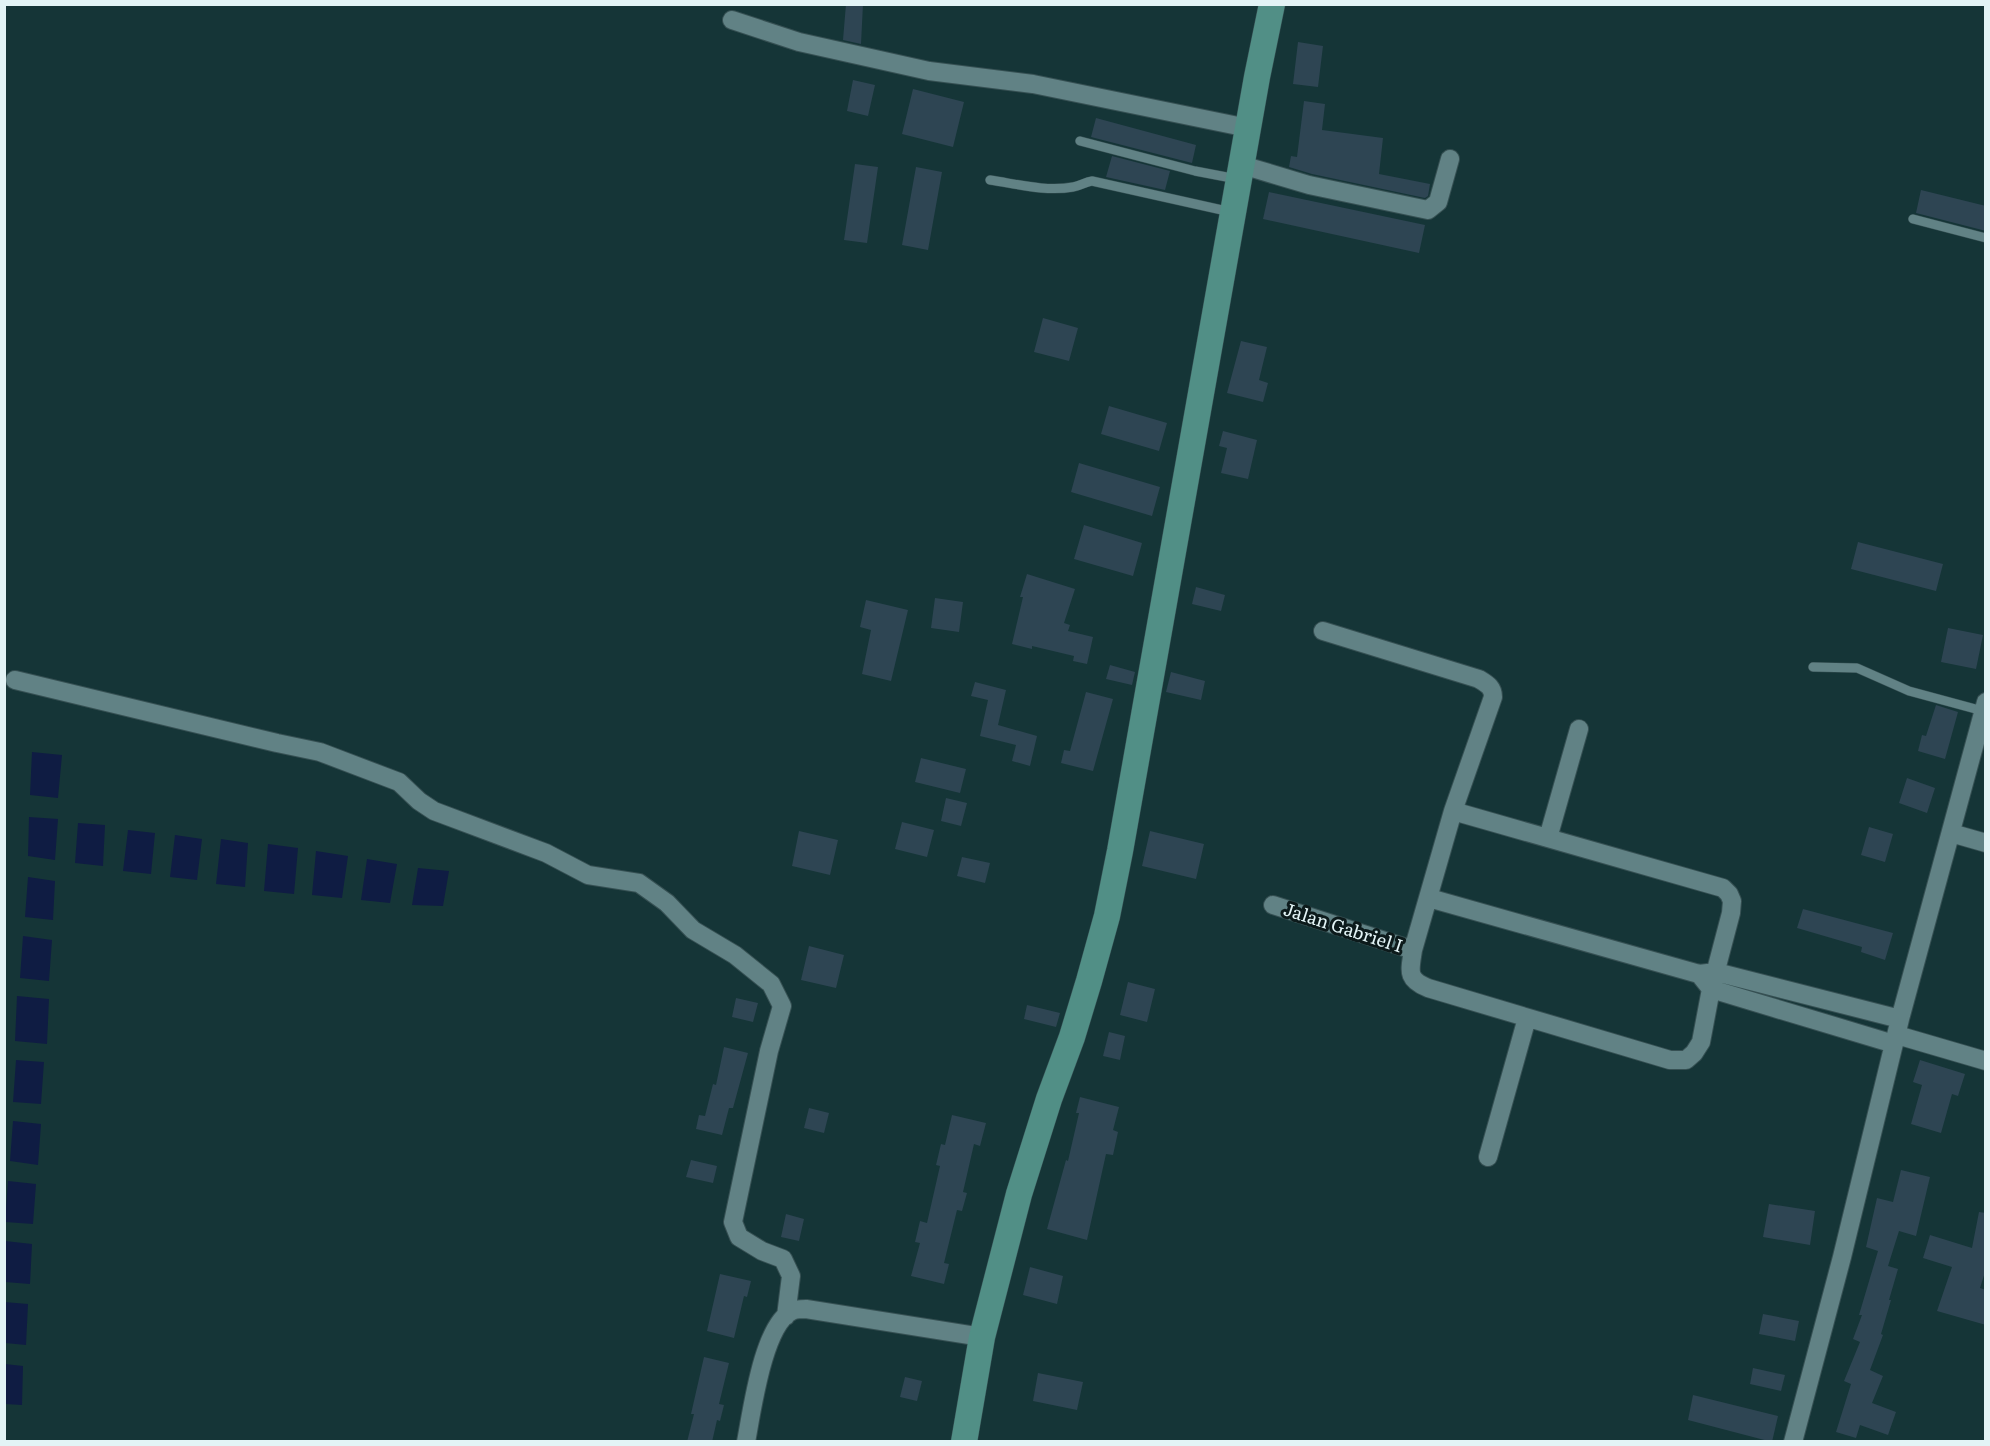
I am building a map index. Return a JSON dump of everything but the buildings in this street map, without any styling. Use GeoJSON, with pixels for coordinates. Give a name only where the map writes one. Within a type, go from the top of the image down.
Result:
{"type":"FeatureCollection","features":[{"type":"Feature","properties":{"kind":"street"},"geometry":{"type":"LineString","coordinates":[[964,1442],[982,1337],[1019,1194],[1049,1099],[1072,1037],[1107,916],[1272,4]]}},
{"type":"Feature","properties":{"kind":"street"},"geometry":{"type":"LineString","coordinates":[[732,20],[799,42],[929,70],[1033,84],[1248,128]]}},
{"type":"Feature","properties":{"kind":"street"},"geometry":{"type":"LineString","coordinates":[[1240,172],[1428,210],[1438,202],[1450,159]]}},
{"type":"Feature","properties":{"kind":"street"},"geometry":{"type":"LineString","coordinates":[[1323,630],[1479,679],[1490,686],[1493,692],[1454,811],[1413,950],[1410,973],[1418,984],[1670,1060],[1686,1060],[1694,1053],[1701,1042],[1709,978],[1731,913],[1730,894],[1723,888],[1454,811]]}},
{"type":"Feature","properties":{"kind":"street"},"geometry":{"type":"LineString","coordinates":[[15,680],[320,752],[359,765],[399,782],[418,801],[434,811],[546,853],[588,875],[639,884],[667,903],[693,930],[735,955],[771,984],[782,1006],[769,1051],[733,1222],[739,1237],[762,1251],[783,1259],[791,1276],[786,1316]]}},
{"type":"Feature","properties":{"kind":"street"},"geometry":{"type":"LineString","coordinates":[[1793,1442],[1842,1257],[1897,1032],[1984,707]]}},
{"type":"Feature","properties":{"kind":"street"},"geometry":{"type":"LineString","coordinates":[[1548,838],[1579,729]]}},
{"type":"Feature","properties":{"kind":"street"},"geometry":{"type":"LineString","coordinates":[[1951,834],[1986,843]]}},
{"type":"Feature","properties":{"kind":"street"},"geometry":{"type":"LineString","coordinates":[[1429,898],[1897,1032],[1986,1061]]}},
{"type":"Feature","properties":{"kind":"street","name":"Jalan Gabriel I"},"geometry":{"type":"LineString","coordinates":[[1273,905],[1413,950]]}},
{"type":"Feature","properties":{"kind":"street"},"geometry":{"type":"LineString","coordinates":[[1709,978],[1897,1032]]}},
{"type":"Feature","properties":{"kind":"street"},"geometry":{"type":"LineString","coordinates":[[1488,1157],[1527,1018]]}},
{"type":"Feature","properties":{"kind":"street"},"geometry":{"type":"LineString","coordinates":[[746,1442],[763,1359],[774,1333],[793,1310],[806,1309],[982,1337]]}},
{"type":"Feature","properties":{"kind":"lane"},"geometry":{"type":"LineString","coordinates":[[1080,141],[1195,171],[1240,172]]}},
{"type":"Feature","properties":{"kind":"lane"},"geometry":{"type":"LineString","coordinates":[[990,180],[1042,188],[1077,187],[1092,181],[1233,213]]}},
{"type":"Feature","properties":{"kind":"lane"},"geometry":{"type":"LineString","coordinates":[[1913,219],[1986,238]]}},
{"type":"Feature","properties":{"kind":"lane"},"geometry":{"type":"LineString","coordinates":[[1813,667],[1857,668],[1908,691],[1984,707]]}},
{"type":"Feature","properties":{"kind":"water"},"geometry":{"type":"Polygon","coordinates":[[[32,752],[62,755],[58,798],[30,795],[32,752]]]}},
{"type":"Feature","properties":{"kind":"water"},"geometry":{"type":"Polygon","coordinates":[[[29,817],[58,819],[55,860],[28,856],[29,817]]]}},
{"type":"Feature","properties":{"kind":"water"},"geometry":{"type":"Polygon","coordinates":[[[78,823],[105,825],[103,866],[75,863],[78,823]]]}},
{"type":"Feature","properties":{"kind":"water"},"geometry":{"type":"Polygon","coordinates":[[[128,830],[155,833],[151,874],[123,871],[128,830]]]}},
{"type":"Feature","properties":{"kind":"water"},"geometry":{"type":"Polygon","coordinates":[[[175,835],[202,839],[197,880],[170,877],[175,835]]]}},
{"type":"Feature","properties":{"kind":"water"},"geometry":{"type":"Polygon","coordinates":[[[221,839],[248,843],[245,887],[216,884],[221,839]]]}},
{"type":"Feature","properties":{"kind":"water"},"geometry":{"type":"Polygon","coordinates":[[[268,844],[298,848],[294,894],[264,891],[268,844]]]}},
{"type":"Feature","properties":{"kind":"water"},"geometry":{"type":"Polygon","coordinates":[[[316,851],[348,856],[342,898],[312,895],[316,851]]]}},
{"type":"Feature","properties":{"kind":"water"},"geometry":{"type":"Polygon","coordinates":[[[367,859],[397,864],[390,903],[361,900],[367,859]]]}},
{"type":"Feature","properties":{"kind":"water"},"geometry":{"type":"Polygon","coordinates":[[[418,868],[449,871],[443,906],[412,905],[418,868]]]}},
{"type":"Feature","properties":{"kind":"water"},"geometry":{"type":"Polygon","coordinates":[[[28,877],[55,881],[53,920],[25,917],[28,877]]]}},
{"type":"Feature","properties":{"kind":"water"},"geometry":{"type":"Polygon","coordinates":[[[23,936],[52,940],[49,981],[20,978],[23,936]]]}},
{"type":"Feature","properties":{"kind":"water"},"geometry":{"type":"Polygon","coordinates":[[[17,996],[49,999],[47,1044],[15,1041],[17,996]]]}},
{"type":"Feature","properties":{"kind":"water"},"geometry":{"type":"Polygon","coordinates":[[[16,1060],[44,1062],[41,1104],[13,1102],[16,1060]]]}},
{"type":"Feature","properties":{"kind":"water"},"geometry":{"type":"Polygon","coordinates":[[[13,1121],[41,1124],[38,1165],[10,1161],[13,1121]]]}},
{"type":"Feature","properties":{"kind":"water"},"geometry":{"type":"Polygon","coordinates":[[[8,1181],[36,1184],[33,1224],[5,1222],[8,1181]]]}},
{"type":"Feature","properties":{"kind":"water"},"geometry":{"type":"Polygon","coordinates":[[[5,1241],[32,1244],[30,1284],[5,1282],[5,1241]]]}},
{"type":"Feature","properties":{"kind":"water"},"geometry":{"type":"Polygon","coordinates":[[[4,1302],[28,1304],[26,1345],[5,1343],[4,1302]]]}},
{"type":"Feature","properties":{"kind":"water"},"geometry":{"type":"Polygon","coordinates":[[[5,1364],[23,1366],[22,1405],[5,1404],[5,1364]]]}}]}
